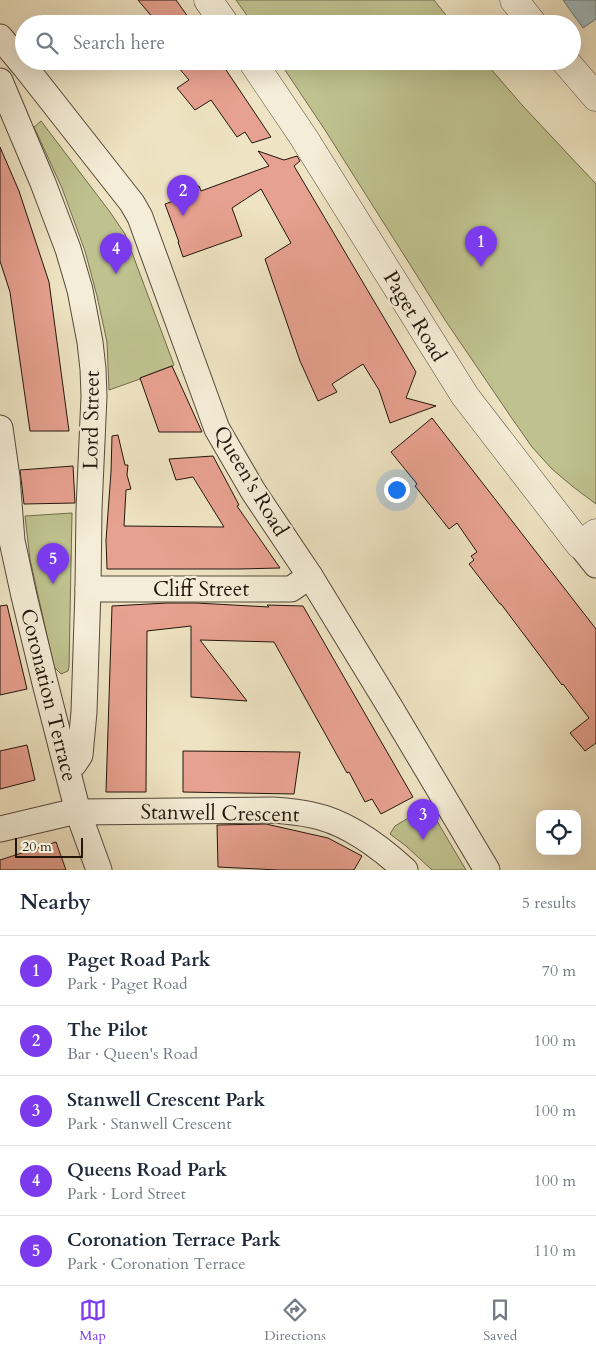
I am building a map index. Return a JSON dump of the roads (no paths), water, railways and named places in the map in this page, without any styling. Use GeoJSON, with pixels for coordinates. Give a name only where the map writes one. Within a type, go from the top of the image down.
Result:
{"type":"FeatureCollection","features":[{"type":"Feature","properties":{"kind":"street"},"geometry":{"type":"LineString","coordinates":[[208,0],[219,15]]}},
{"type":"Feature","properties":{"kind":"street"},"geometry":{"type":"LineString","coordinates":[[514,0],[526,15]]}},
{"type":"Feature","properties":{"kind":"street","name":"Queen's Road"},"geometry":{"type":"LineString","coordinates":[[0,37],[15,55]]}},
{"type":"Feature","properties":{"kind":"street","name":"Queen's Road"},"geometry":{"type":"LineString","coordinates":[[27,70],[124,192],[136,210],[217,429],[253,491],[310,576],[385,698],[487,870]]}},
{"type":"Feature","properties":{"kind":"street","name":"Paget Road"},"geometry":{"type":"LineString","coordinates":[[258,70],[304,138],[465,396],[591,548]]}},
{"type":"Feature","properties":{"kind":"street"},"geometry":{"type":"LineString","coordinates":[[573,70],[596,97]]}},
{"type":"Feature","properties":{"kind":"street","name":"Lord Street"},"geometry":{"type":"LineString","coordinates":[[0,81],[50,200],[68,249],[80,290],[93,369],[94,396],[88,509],[88,589],[84,712],[80,755],[74,764],[67,768]]}},
{"type":"Feature","properties":{"kind":"street","name":"Coronation Terrace"},"geometry":{"type":"LineString","coordinates":[[0,428],[5,459],[5,526],[12,542],[78,812],[99,870]]}},
{"type":"Feature","properties":{"kind":"street","name":"Cliff Street"},"geometry":{"type":"LineString","coordinates":[[88,589],[291,589],[310,576]]}},
{"type":"Feature","properties":{"kind":"street","name":"Stanwell Crescent"},"geometry":{"type":"LineString","coordinates":[[0,829],[78,812],[273,810],[295,812],[314,815],[344,826],[379,848],[405,870]]}},
{"type":"Feature","properties":{"kind":"water"},"geometry":{"type":"Polygon","coordinates":[[[563,0],[596,0],[596,19],[583,28],[581,25],[581,15],[574,15],[563,0]]]}},
{"type":"Feature","properties":{"kind":"place","name":"The Pilot"},"geometry":{"type":"Point","coordinates":[183,216]}},
{"type":"Feature","properties":{"kind":"place","name":"Paget Road Park"},"geometry":{"type":"Point","coordinates":[481,267]}},
{"type":"Feature","properties":{"kind":"place","name":"Queens Road Park"},"geometry":{"type":"Point","coordinates":[116,274]}},
{"type":"Feature","properties":{"kind":"place","name":"Coronation Terrace Park"},"geometry":{"type":"Point","coordinates":[53,584]}},
{"type":"Feature","properties":{"kind":"place","name":"Stanwell Crescent Park"},"geometry":{"type":"Point","coordinates":[423,840]}}]}
